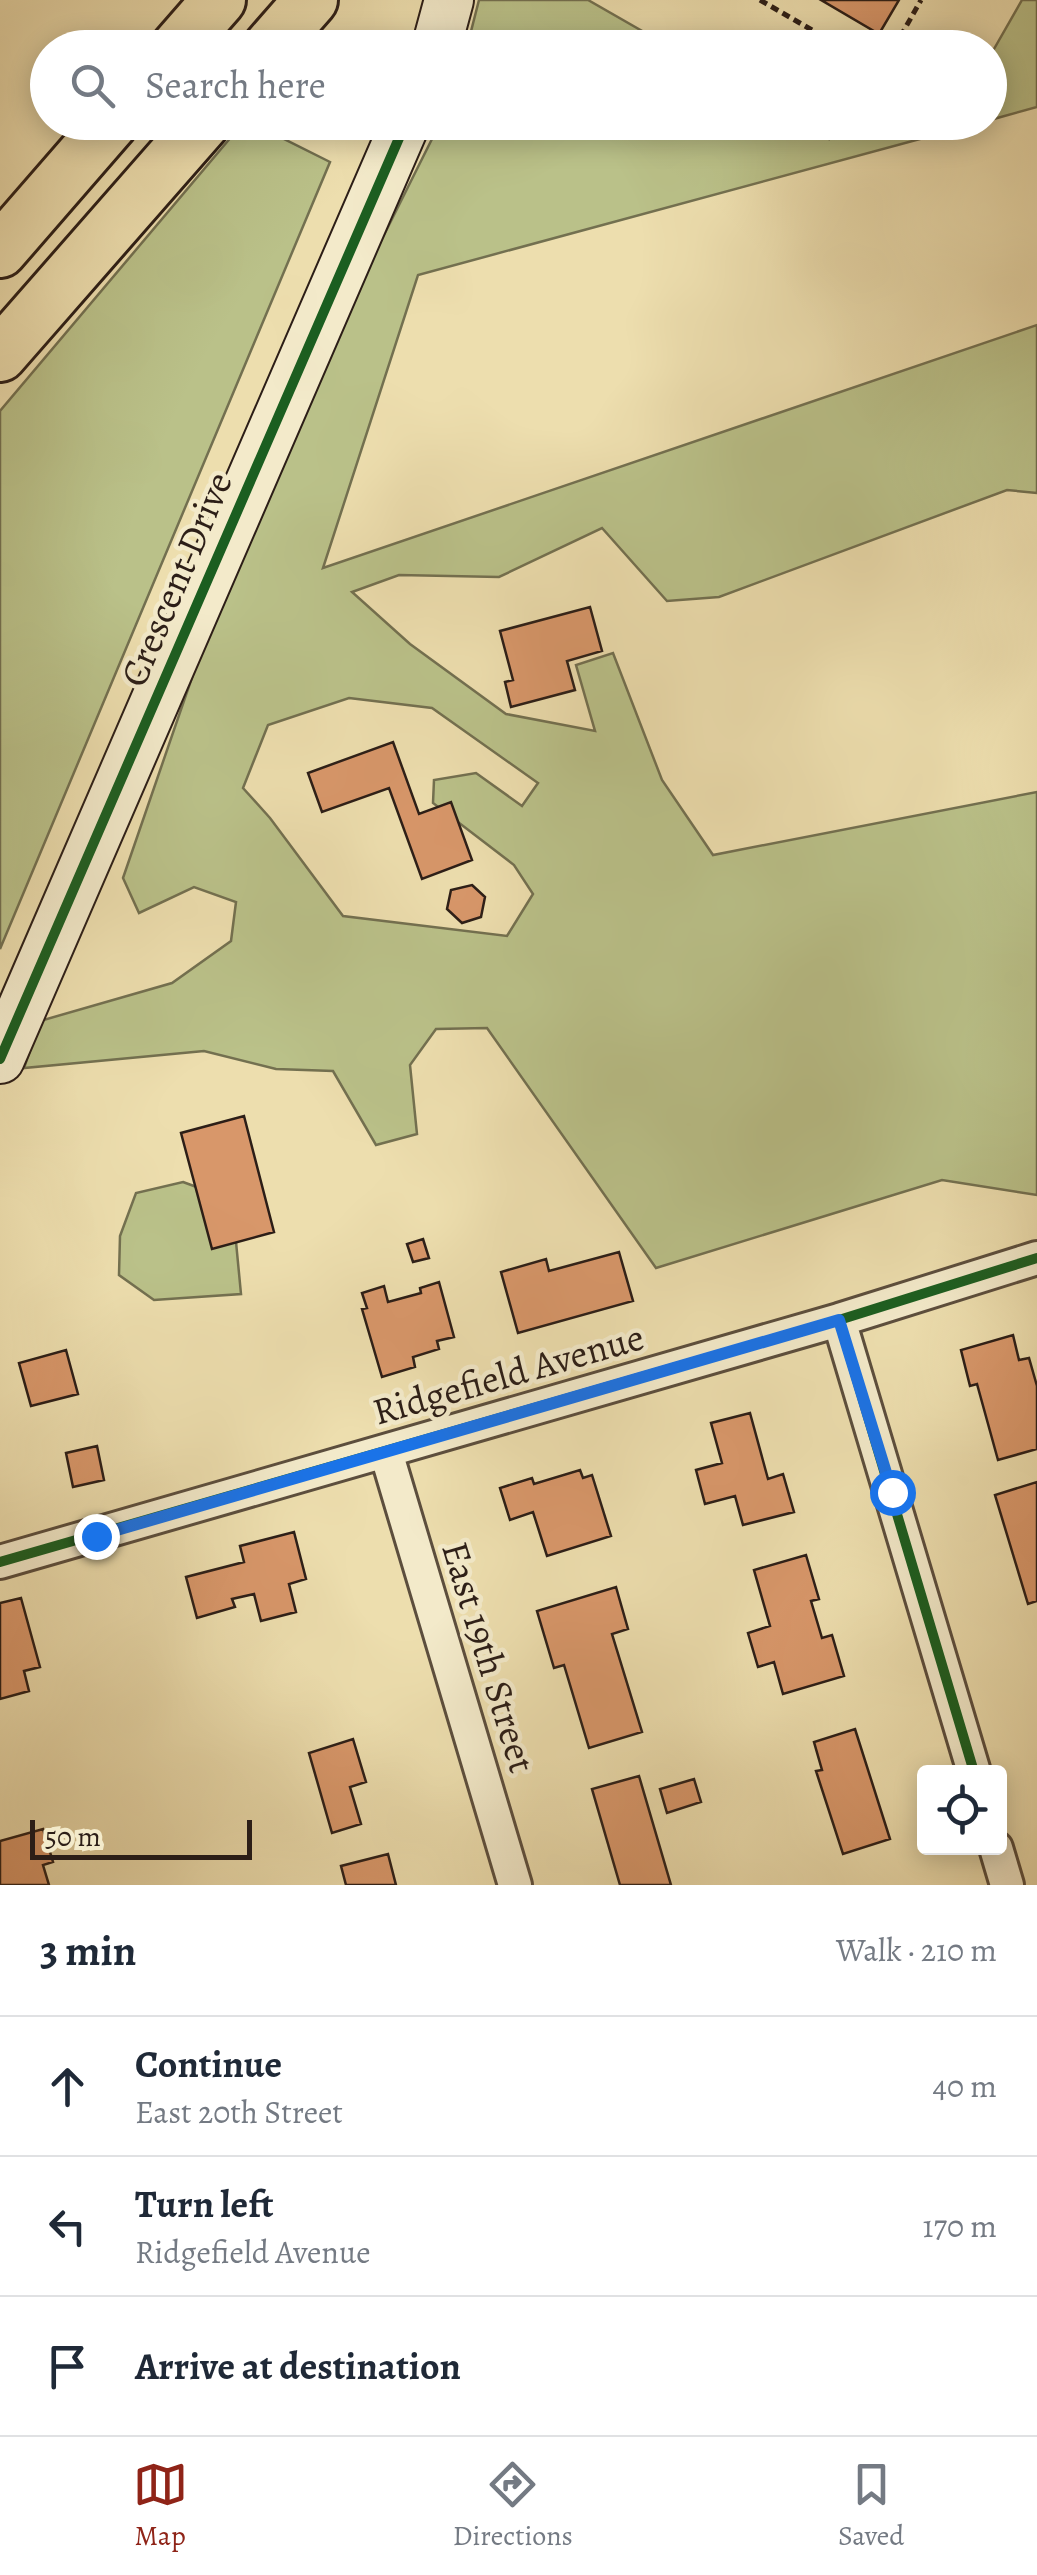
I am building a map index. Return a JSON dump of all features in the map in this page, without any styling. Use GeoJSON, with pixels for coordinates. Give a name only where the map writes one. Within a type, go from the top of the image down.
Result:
{"type":"FeatureCollection","features":[{"type":"Feature","properties":{"kind":"main road"},"geometry":{"type":"LineString","coordinates":[[192,30],[218,0]]}},
{"type":"Feature","properties":{"kind":"main road"},"geometry":{"type":"LineString","coordinates":[[285,30],[311,0]]}},
{"type":"Feature","properties":{"kind":"main road"},"geometry":{"type":"LineString","coordinates":[[0,251],[96,140]]}},
{"type":"Feature","properties":{"kind":"main road"},"geometry":{"type":"LineString","coordinates":[[8,330],[187,140]]}},
{"type":"Feature","properties":{"kind":"street"},"geometry":{"type":"LineString","coordinates":[[441,30],[449,0]]}},
{"type":"Feature","properties":{"kind":"street","name":"Crescent Drive"},"geometry":{"type":"LineString","coordinates":[[0,1059],[398,140]]}},
{"type":"Feature","properties":{"kind":"street","name":"Ridgefield Avenue"},"geometry":{"type":"LineString","coordinates":[[0,1562],[839,1320],[1037,1258]]}},
{"type":"Feature","properties":{"kind":"street"},"geometry":{"type":"LineString","coordinates":[[839,1320],[972,1765]]}},
{"type":"Feature","properties":{"kind":"street","name":"East 19th Street"},"geometry":{"type":"LineString","coordinates":[[386,1452],[515,1885]]}},
{"type":"Feature","properties":{"kind":"street"},"geometry":{"type":"LineString","coordinates":[[998,1855],[1007,1885]]}},
{"type":"Feature","properties":{"kind":"path"},"geometry":{"type":"LineString","coordinates":[[760,0],[812,30]]}},
{"type":"Feature","properties":{"kind":"path"},"geometry":{"type":"LineString","coordinates":[[904,30],[921,0]]}},
{"type":"Feature","properties":{"kind":"green space"},"geometry":{"type":"Polygon","coordinates":[[[479,0],[588,0],[640,30],[471,30],[479,0]]]}},
{"type":"Feature","properties":{"kind":"green space"},"geometry":{"type":"Polygon","coordinates":[[[1022,0],[1037,0],[1037,107],[1007,115],[1007,30],[1022,0]]]}},
{"type":"Feature","properties":{"kind":"green space"},"geometry":{"type":"Polygon","coordinates":[[[229,140],[286,140],[330,162],[0,949],[0,411],[229,140]]]}},
{"type":"Feature","properties":{"kind":"green space"},"geometry":{"type":"Polygon","coordinates":[[[432,140],[916,140],[418,275],[323,568],[1037,325],[1037,493],[1007,490],[719,597],[667,601],[602,528],[499,577],[399,575],[352,592],[410,644],[506,714],[595,731],[576,665],[613,653],[662,780],[713,855],[1037,792],[1037,1195],[942,1180],[656,1268],[487,1028],[436,1029],[410,1065],[417,1134],[376,1145],[333,1071],[276,1069],[204,1051],[24,1068],[40,1021],[172,983],[231,941],[236,902],[194,887],[139,913],[123,878],[228,573],[339,325],[432,140]],[[349,698],[268,725],[243,788],[343,916],[507,936],[533,894],[514,865],[433,803],[434,780],[476,773],[522,806],[538,783],[432,708],[349,698]]]}},
{"type":"Feature","properties":{"kind":"green space"},"geometry":{"type":"Polygon","coordinates":[[[183,1182],[232,1200],[241,1294],[154,1300],[119,1275],[120,1236],[136,1193],[183,1182]]]}},
{"type":"Feature","properties":{"kind":"building"},"geometry":{"type":"Polygon","coordinates":[[[821,0],[899,0],[881,30],[872,30],[821,0]]]}},
{"type":"Feature","properties":{"kind":"building"},"geometry":{"type":"Polygon","coordinates":[[[590,607],[602,651],[567,661],[575,690],[511,707],[505,682],[513,680],[500,631],[590,607]]]}},
{"type":"Feature","properties":{"kind":"building"},"geometry":{"type":"Polygon","coordinates":[[[393,742],[419,814],[451,802],[472,860],[422,879],[389,788],[322,812],[308,773],[393,742]]]}},
{"type":"Feature","properties":{"kind":"building"},"geometry":{"type":"Polygon","coordinates":[[[472,885],[485,897],[481,917],[462,923],[447,909],[451,890],[472,885]]]}},
{"type":"Feature","properties":{"kind":"building"},"geometry":{"type":"Polygon","coordinates":[[[244,1116],[274,1232],[212,1249],[181,1133],[244,1116]]]}},
{"type":"Feature","properties":{"kind":"building"},"geometry":{"type":"Polygon","coordinates":[[[423,1239],[429,1258],[413,1262],[407,1244],[423,1239]]]}},
{"type":"Feature","properties":{"kind":"building"},"geometry":{"type":"Polygon","coordinates":[[[619,1252],[633,1301],[518,1333],[501,1272],[546,1259],[549,1271],[619,1252]]]}},
{"type":"Feature","properties":{"kind":"building"},"geometry":{"type":"Polygon","coordinates":[[[439,1282],[454,1337],[437,1341],[439,1349],[413,1357],[415,1367],[382,1377],[362,1309],[367,1308],[362,1293],[384,1286],[388,1302],[421,1293],[420,1288],[439,1282]]]}},
{"type":"Feature","properties":{"kind":"building"},"geometry":{"type":"Polygon","coordinates":[[[1013,1335],[1019,1360],[1029,1358],[1037,1386],[1037,1449],[998,1460],[977,1384],[970,1386],[961,1350],[1013,1335]]]}},
{"type":"Feature","properties":{"kind":"building"},"geometry":{"type":"Polygon","coordinates":[[[66,1350],[78,1394],[31,1406],[19,1363],[66,1350]]]}},
{"type":"Feature","properties":{"kind":"building"},"geometry":{"type":"Polygon","coordinates":[[[750,1413],[768,1479],[783,1474],[794,1512],[743,1525],[735,1496],[705,1504],[696,1470],[722,1463],[711,1423],[750,1413]]]}},
{"type":"Feature","properties":{"kind":"building"},"geometry":{"type":"Polygon","coordinates":[[[97,1446],[104,1480],[73,1487],[66,1453],[97,1446]]]}},
{"type":"Feature","properties":{"kind":"building"},"geometry":{"type":"Polygon","coordinates":[[[580,1470],[583,1478],[592,1475],[611,1536],[547,1556],[533,1512],[510,1520],[500,1488],[532,1478],[534,1484],[580,1470]]]}},
{"type":"Feature","properties":{"kind":"building"},"geometry":{"type":"Polygon","coordinates":[[[1037,1482],[1037,1601],[1028,1604],[995,1495],[1037,1482]]]}},
{"type":"Feature","properties":{"kind":"building"},"geometry":{"type":"Polygon","coordinates":[[[294,1532],[306,1579],[289,1584],[296,1612],[261,1621],[254,1594],[232,1599],[235,1607],[197,1618],[186,1577],[244,1562],[240,1546],[294,1532]]]}},
{"type":"Feature","properties":{"kind":"building"},"geometry":{"type":"Polygon","coordinates":[[[806,1555],[819,1599],[811,1601],[822,1638],[832,1635],[844,1676],[783,1694],[774,1662],[758,1667],[748,1633],[770,1626],[754,1570],[806,1555]]]}},
{"type":"Feature","properties":{"kind":"building"},"geometry":{"type":"Polygon","coordinates":[[[616,1587],[628,1629],[612,1634],[642,1732],[589,1748],[564,1665],[554,1668],[537,1611],[616,1587]]]}},
{"type":"Feature","properties":{"kind":"building"},"geometry":{"type":"Polygon","coordinates":[[[21,1598],[40,1667],[24,1671],[29,1691],[0,1699],[0,1603],[21,1598]]]}},
{"type":"Feature","properties":{"kind":"building"},"geometry":{"type":"Polygon","coordinates":[[[855,1729],[890,1839],[843,1854],[816,1771],[822,1770],[814,1742],[855,1729]]]}},
{"type":"Feature","properties":{"kind":"building"},"geometry":{"type":"Polygon","coordinates":[[[353,1739],[366,1782],[350,1787],[361,1824],[332,1833],[309,1753],[353,1739]]]}},
{"type":"Feature","properties":{"kind":"building"},"geometry":{"type":"Polygon","coordinates":[[[639,1776],[671,1885],[620,1885],[592,1789],[639,1776]]]}},
{"type":"Feature","properties":{"kind":"building"},"geometry":{"type":"Polygon","coordinates":[[[694,1779],[701,1802],[667,1813],[660,1789],[694,1779]]]}},
{"type":"Feature","properties":{"kind":"building"},"geometry":{"type":"Polygon","coordinates":[[[43,1829],[53,1862],[43,1865],[49,1885],[0,1885],[0,1841],[43,1829]]]}},
{"type":"Feature","properties":{"kind":"building"},"geometry":{"type":"Polygon","coordinates":[[[388,1854],[396,1885],[346,1885],[341,1866],[388,1854]]]}},
{"type":"Feature","properties":{"kind":"cycle path"},"geometry":{"type":"LineString","coordinates":[[0,1059],[398,140]]}},
{"type":"Feature","properties":{"kind":"cycle path"},"geometry":{"type":"LineString","coordinates":[[0,1562],[839,1320],[1037,1258]]}},
{"type":"Feature","properties":{"kind":"cycle path"},"geometry":{"type":"LineString","coordinates":[[839,1320],[972,1765]]}},
{"type":"Feature","properties":{"kind":"route"},"geometry":{"type":"LineString","coordinates":[[96,1536],[839,1320],[892,1492]]}}]}
